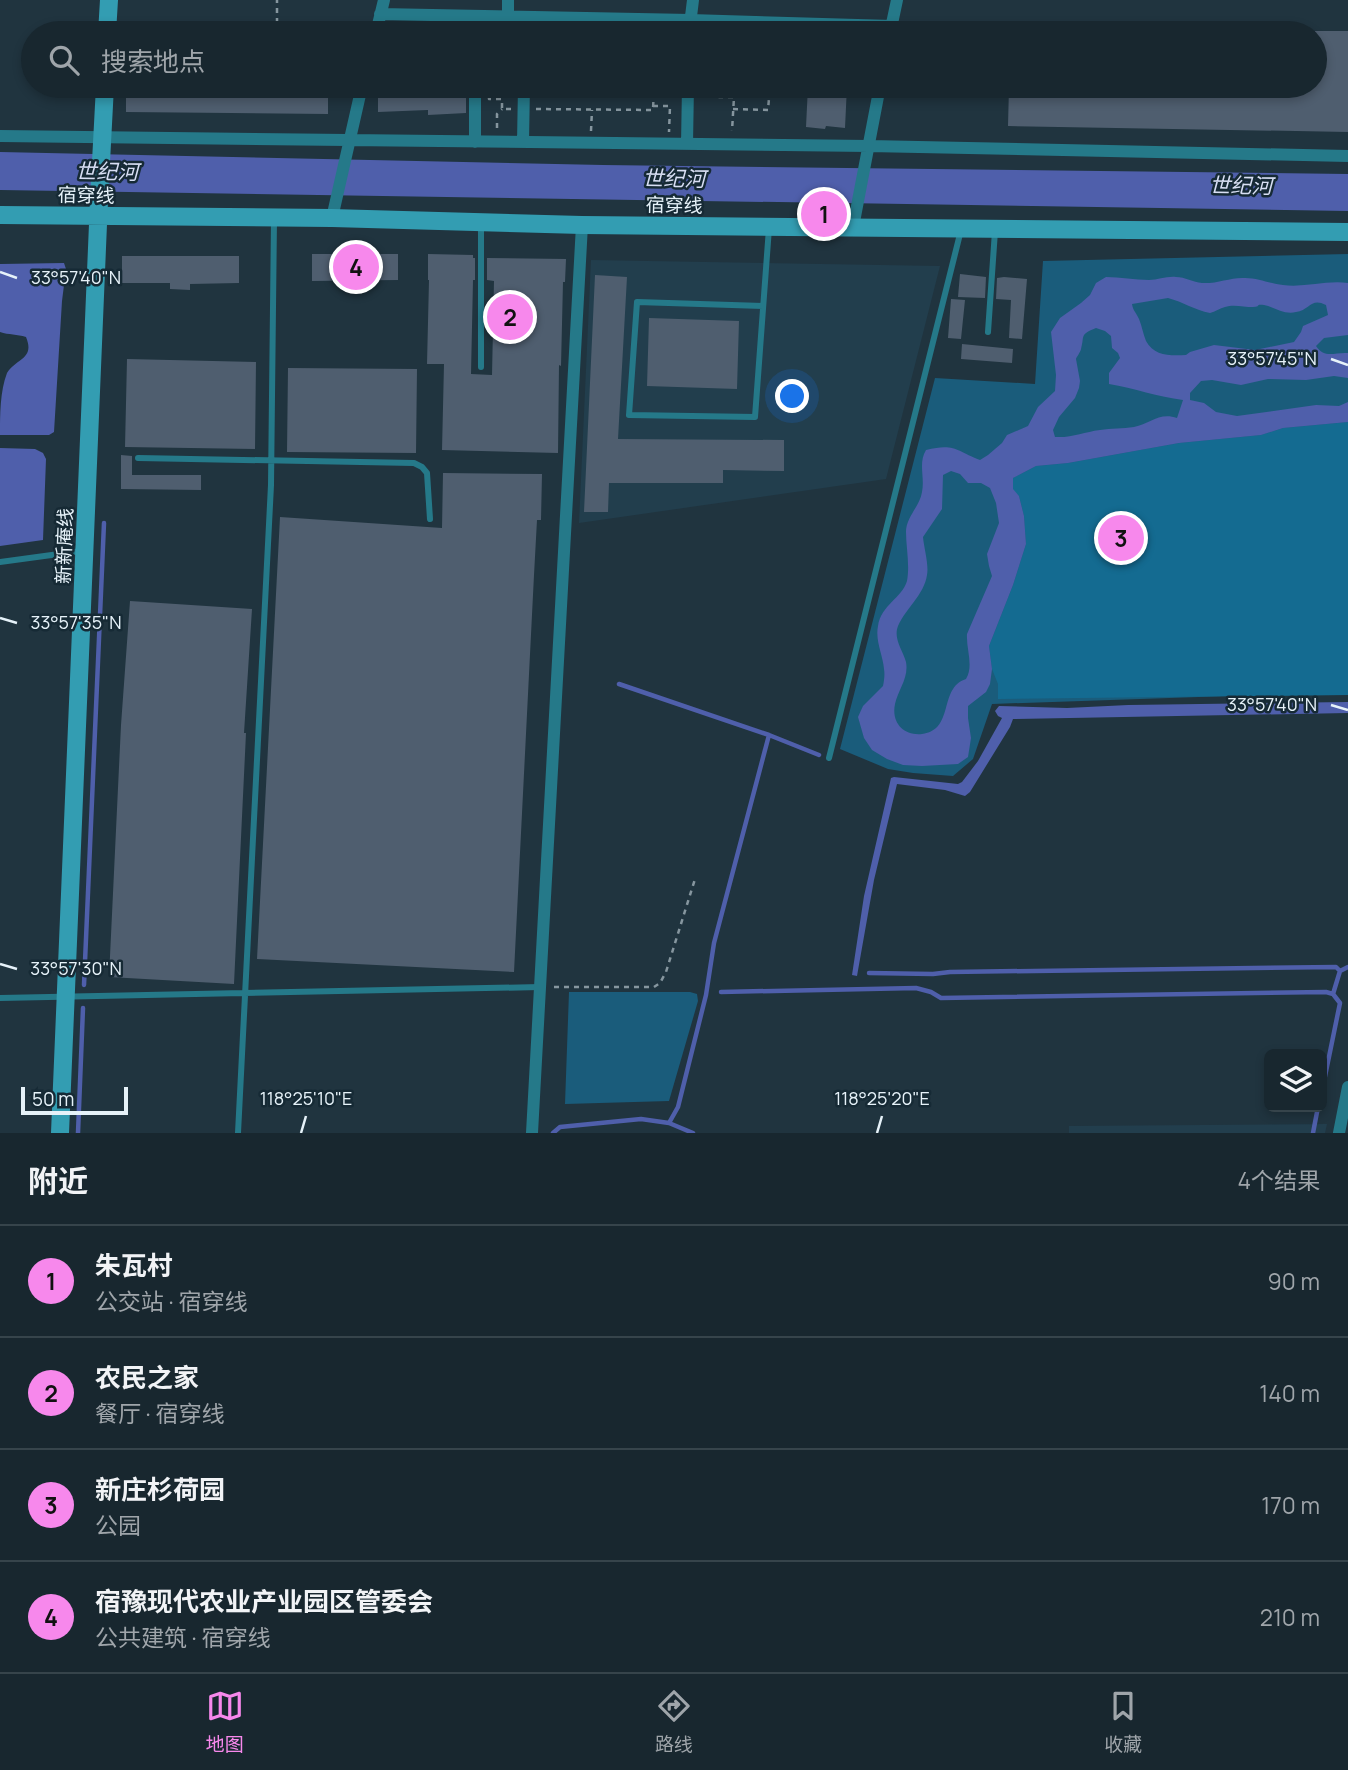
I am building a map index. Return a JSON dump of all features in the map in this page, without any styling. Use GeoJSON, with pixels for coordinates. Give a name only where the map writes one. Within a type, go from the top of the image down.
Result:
{"type":"FeatureCollection","features":[{"type":"Feature","properties":{"kind":"main road"},"geometry":{"type":"LineString","coordinates":[[108,21],[109,0]]}},
{"type":"Feature","properties":{"kind":"main road","name":"新新庵线"},"geometry":{"type":"LineString","coordinates":[[60,1133],[105,98]]}},
{"type":"Feature","properties":{"kind":"main road","name":"宿穿线"},"geometry":{"type":"LineString","coordinates":[[0,215],[99,209],[274,218],[334,210],[481,222],[582,225],[769,227],[854,220],[996,229],[1348,232]]}},
{"type":"Feature","properties":{"kind":"street"},"geometry":{"type":"LineString","coordinates":[[379,21],[384,0]]}},
{"type":"Feature","properties":{"kind":"street"},"geometry":{"type":"LineString","coordinates":[[508,0],[508,17]]}},
{"type":"Feature","properties":{"kind":"street"},"geometry":{"type":"LineString","coordinates":[[690,20],[693,0]]}},
{"type":"Feature","properties":{"kind":"street"},"geometry":{"type":"LineString","coordinates":[[893,21],[897,0]]}},
{"type":"Feature","properties":{"kind":"street"},"geometry":{"type":"LineString","coordinates":[[380,14],[712,21]]}},
{"type":"Feature","properties":{"kind":"street"},"geometry":{"type":"LineString","coordinates":[[334,210],[359,98]]}},
{"type":"Feature","properties":{"kind":"street"},"geometry":{"type":"LineString","coordinates":[[475,98],[475,142]]}},
{"type":"Feature","properties":{"kind":"street"},"geometry":{"type":"LineString","coordinates":[[523,98],[523,142]]}},
{"type":"Feature","properties":{"kind":"street"},"geometry":{"type":"LineString","coordinates":[[687,144],[688,98]]}},
{"type":"Feature","properties":{"kind":"street"},"geometry":{"type":"LineString","coordinates":[[854,220],[878,98]]}},
{"type":"Feature","properties":{"kind":"street"},"geometry":{"type":"LineString","coordinates":[[0,136],[103,141],[349,144],[523,142],[1348,156]]}},
{"type":"Feature","properties":{"kind":"street"},"geometry":{"type":"LineString","coordinates":[[532,1133],[582,225]]}},
{"type":"Feature","properties":{"kind":"street"},"geometry":{"type":"LineString","coordinates":[[1339,1133],[1348,1087]]}},
{"type":"Feature","properties":{"kind":"lane"},"geometry":{"type":"LineString","coordinates":[[239,1133],[271,461],[274,218]]}},
{"type":"Feature","properties":{"kind":"lane"},"geometry":{"type":"LineString","coordinates":[[481,222],[481,367]]}},
{"type":"Feature","properties":{"kind":"lane"},"geometry":{"type":"LineString","coordinates":[[763,306],[636,302],[629,415],[755,417],[769,227]]}},
{"type":"Feature","properties":{"kind":"lane"},"geometry":{"type":"LineString","coordinates":[[829,758],[961,228]]}},
{"type":"Feature","properties":{"kind":"lane"},"geometry":{"type":"LineString","coordinates":[[988,332],[996,229]]}},
{"type":"Feature","properties":{"kind":"lane"},"geometry":{"type":"LineString","coordinates":[[138,458],[414,463],[427,472],[429,519]]}},
{"type":"Feature","properties":{"kind":"lane"},"geometry":{"type":"LineString","coordinates":[[0,562],[85,551]]}},
{"type":"Feature","properties":{"kind":"lane"},"geometry":{"type":"LineString","coordinates":[[0,998],[540,987]]}},
{"type":"Feature","properties":{"kind":"path"},"geometry":{"type":"LineString","coordinates":[[277,0],[277,21]]}},
{"type":"Feature","properties":{"kind":"path"},"geometry":{"type":"LineString","coordinates":[[489,98],[502,99],[502,109],[497,114],[496,142]]}},
{"type":"Feature","properties":{"kind":"path"},"geometry":{"type":"LineString","coordinates":[[502,109],[653,110],[653,98]]}},
{"type":"Feature","properties":{"kind":"path"},"geometry":{"type":"LineString","coordinates":[[731,145],[734,98]]}},
{"type":"Feature","properties":{"kind":"path"},"geometry":{"type":"LineString","coordinates":[[733,109],[768,110],[769,98]]}},
{"type":"Feature","properties":{"kind":"path"},"geometry":{"type":"LineString","coordinates":[[653,106],[670,106],[669,144]]}},
{"type":"Feature","properties":{"kind":"path"},"geometry":{"type":"LineString","coordinates":[[591,143],[592,110]]}},
{"type":"Feature","properties":{"kind":"path"},"geometry":{"type":"LineString","coordinates":[[540,987],[654,987],[660,983],[666,972],[695,879]]}},
{"type":"Feature","properties":{"kind":"shaded area"},"geometry":{"type":"Polygon","coordinates":[[[1348,254],[1348,692],[992,704],[973,759],[953,776],[888,769],[840,749],[935,378],[1035,384],[1043,261],[1348,254]]]}},
{"type":"Feature","properties":{"kind":"shaded area"},"geometry":{"type":"Polygon","coordinates":[[[591,260],[940,266],[886,479],[579,523],[591,260]]]}},
{"type":"Feature","properties":{"kind":"shaded area"},"geometry":{"type":"Polygon","coordinates":[[[1348,422],[1348,695],[998,699],[998,684],[992,669],[989,646],[1026,544],[1024,516],[1019,496],[1012,489],[1013,478],[1036,466],[1068,463],[1179,443],[1261,435],[1283,428],[1348,422]]]}},
{"type":"Feature","properties":{"kind":"shaded area"},"geometry":{"type":"Polygon","coordinates":[[[569,992],[697,994],[698,1001],[669,1101],[565,1104],[569,992]]]}},
{"type":"Feature","properties":{"kind":"shaded area"},"geometry":{"type":"Polygon","coordinates":[[[1327,1124],[1325,1133],[1069,1133],[1069,1126],[1327,1124]]]}},
{"type":"Feature","properties":{"kind":"water","name":"世纪河"},"geometry":{"type":"Polygon","coordinates":[[[0,152],[603,165],[1348,174],[1348,211],[0,190],[0,152]]]}},
{"type":"Feature","properties":{"kind":"water"},"geometry":{"type":"Polygon","coordinates":[[[64,263],[66,269],[54,432],[49,435],[0,435],[0,411],[7,373],[27,354],[28,344],[26,337],[0,332],[0,264],[64,263]]]}},
{"type":"Feature","properties":{"kind":"water"},"geometry":{"type":"Polygon","coordinates":[[[1106,277],[1149,280],[1173,277],[1202,283],[1240,278],[1291,286],[1348,283],[1348,335],[1324,338],[1316,346],[1326,354],[1348,353],[1348,378],[1334,376],[1306,380],[1268,379],[1241,385],[1201,381],[1190,393],[1190,400],[1204,403],[1216,412],[1237,416],[1316,405],[1339,406],[1348,402],[1348,422],[1283,428],[1261,435],[1179,443],[1068,463],[1036,466],[1013,478],[1013,489],[1019,496],[1024,516],[1026,544],[989,646],[992,669],[990,684],[986,692],[968,706],[971,738],[968,757],[958,764],[922,766],[903,765],[887,759],[872,750],[864,738],[858,717],[863,706],[883,686],[884,671],[878,626],[883,612],[907,581],[907,527],[922,492],[922,465],[926,450],[950,448],[980,460],[1002,443],[1007,435],[1028,426],[1038,407],[1055,391],[1051,332],[1060,318],[1090,295],[1096,283],[1106,277]],[[1168,298],[1132,304],[1149,346],[1168,355],[1186,355],[1214,345],[1255,350],[1294,342],[1303,326],[1328,315],[1326,305],[1317,302],[1292,313],[1258,305],[1228,306],[1210,313],[1168,298]],[[1096,328],[1087,332],[1076,359],[1079,388],[1075,398],[1059,417],[1053,430],[1055,437],[1140,426],[1165,416],[1177,418],[1183,400],[1109,384],[1109,373],[1120,358],[1112,348],[1111,336],[1096,328]],[[951,471],[943,475],[942,509],[923,537],[927,566],[925,582],[901,619],[897,631],[907,668],[895,704],[895,717],[900,727],[916,734],[932,731],[939,725],[952,691],[968,674],[970,663],[967,634],[992,576],[987,554],[999,523],[990,488],[981,483],[968,483],[960,474],[951,471]]]}},
{"type":"Feature","properties":{"kind":"water"},"geometry":{"type":"Polygon","coordinates":[[[0,448],[35,449],[43,453],[46,459],[43,540],[0,546],[0,448]]]}},
{"type":"Feature","properties":{"kind":"water"},"geometry":{"type":"Polygon","coordinates":[[[1348,702],[1348,713],[1013,719],[970,792],[965,796],[945,790],[897,784],[874,880],[857,976],[852,975],[864,896],[891,778],[958,784],[962,782],[978,761],[1002,718],[995,711],[999,706],[1067,708],[1348,702]]]}},
{"type":"Feature","properties":{"kind":"building"},"geometry":{"type":"Polygon","coordinates":[[[1327,31],[1348,31],[1348,132],[1008,126],[1009,98],[1327,98],[1327,31]]]}},
{"type":"Feature","properties":{"kind":"building"},"geometry":{"type":"Polygon","coordinates":[[[126,98],[328,98],[328,114],[126,112],[126,98]]]}},
{"type":"Feature","properties":{"kind":"building"},"geometry":{"type":"Polygon","coordinates":[[[378,98],[466,98],[466,113],[428,115],[428,110],[378,112],[378,98]]]}},
{"type":"Feature","properties":{"kind":"building"},"geometry":{"type":"Polygon","coordinates":[[[807,98],[846,98],[845,128],[806,127],[807,98]]]}},
{"type":"Feature","properties":{"kind":"building"},"geometry":{"type":"Polygon","coordinates":[[[312,254],[398,254],[398,280],[312,281],[312,254]]]}},
{"type":"Feature","properties":{"kind":"building"},"geometry":{"type":"Polygon","coordinates":[[[428,254],[473,255],[475,258],[471,374],[492,375],[494,281],[487,280],[487,258],[566,259],[561,366],[559,365],[558,453],[442,450],[444,364],[427,364],[428,254]]]}},
{"type":"Feature","properties":{"kind":"building"},"geometry":{"type":"Polygon","coordinates":[[[122,256],[239,256],[239,283],[190,284],[190,290],[170,289],[170,283],[122,283],[122,256]]]}},
{"type":"Feature","properties":{"kind":"building"},"geometry":{"type":"Polygon","coordinates":[[[960,274],[986,277],[985,298],[958,297],[960,274]]]}},
{"type":"Feature","properties":{"kind":"building"},"geometry":{"type":"Polygon","coordinates":[[[595,275],[627,277],[618,439],[784,440],[784,471],[723,470],[723,483],[609,483],[608,512],[584,512],[595,275]]]}},
{"type":"Feature","properties":{"kind":"building"},"geometry":{"type":"Polygon","coordinates":[[[997,278],[1027,279],[1022,339],[1009,338],[1011,300],[996,299],[997,278]]]}},
{"type":"Feature","properties":{"kind":"building"},"geometry":{"type":"Polygon","coordinates":[[[951,299],[965,300],[961,339],[948,338],[951,299]]]}},
{"type":"Feature","properties":{"kind":"building"},"geometry":{"type":"Polygon","coordinates":[[[649,318],[739,321],[737,389],[647,386],[649,318]]]}},
{"type":"Feature","properties":{"kind":"building"},"geometry":{"type":"Polygon","coordinates":[[[962,344],[1013,349],[1012,363],[961,359],[962,344]]]}},
{"type":"Feature","properties":{"kind":"building"},"geometry":{"type":"Polygon","coordinates":[[[127,359],[256,362],[255,449],[125,447],[127,359]]]}},
{"type":"Feature","properties":{"kind":"building"},"geometry":{"type":"Polygon","coordinates":[[[288,368],[417,369],[416,453],[287,452],[288,368]]]}},
{"type":"Feature","properties":{"kind":"building"},"geometry":{"type":"Polygon","coordinates":[[[121,455],[132,456],[132,475],[201,475],[201,490],[121,489],[121,455]]]}},
{"type":"Feature","properties":{"kind":"building"},"geometry":{"type":"Polygon","coordinates":[[[443,473],[542,474],[541,520],[537,520],[514,972],[257,959],[280,517],[442,528],[443,473]]]}},
{"type":"Feature","properties":{"kind":"building"},"geometry":{"type":"Polygon","coordinates":[[[130,601],[252,609],[234,984],[109,977],[130,601]]]}},
{"type":"Feature","properties":{"kind":"waterway"},"geometry":{"type":"LineString","coordinates":[[84,985],[104,523]]}},
{"type":"Feature","properties":{"kind":"waterway"},"geometry":{"type":"LineString","coordinates":[[619,684],[769,735],[819,755]]}},
{"type":"Feature","properties":{"kind":"waterway"},"geometry":{"type":"LineString","coordinates":[[669,1123],[678,1107],[706,995],[714,943],[769,735]]}},
{"type":"Feature","properties":{"kind":"waterway"},"geometry":{"type":"LineString","coordinates":[[869,973],[1336,967],[1340,971],[1333,994]]}},
{"type":"Feature","properties":{"kind":"waterway"},"geometry":{"type":"LineString","coordinates":[[1340,971],[1348,967]]}},
{"type":"Feature","properties":{"kind":"waterway"},"geometry":{"type":"LineString","coordinates":[[721,992],[916,988],[941,998],[1326,992],[1333,994],[1340,1003],[1327,1067]]}},
{"type":"Feature","properties":{"kind":"waterway"},"geometry":{"type":"LineString","coordinates":[[78,1133],[83,1008]]}},
{"type":"Feature","properties":{"kind":"waterway"},"geometry":{"type":"LineString","coordinates":[[1313,1133],[1317,1112]]}},
{"type":"Feature","properties":{"kind":"waterway"},"geometry":{"type":"LineString","coordinates":[[553,1133],[560,1127],[641,1119],[669,1123],[693,1133]]}},
{"type":"Feature","properties":{"kind":"place","name":"朱瓦村"},"geometry":{"type":"Point","coordinates":[824,214]}},
{"type":"Feature","properties":{"kind":"place","name":"宿豫现代农业产业园区管委会"},"geometry":{"type":"Point","coordinates":[356,267]}},
{"type":"Feature","properties":{"kind":"place","name":"农民之家"},"geometry":{"type":"Point","coordinates":[510,317]}},
{"type":"Feature","properties":{"kind":"place","name":"新庄杉荷园"},"geometry":{"type":"Point","coordinates":[1121,538]}}]}
